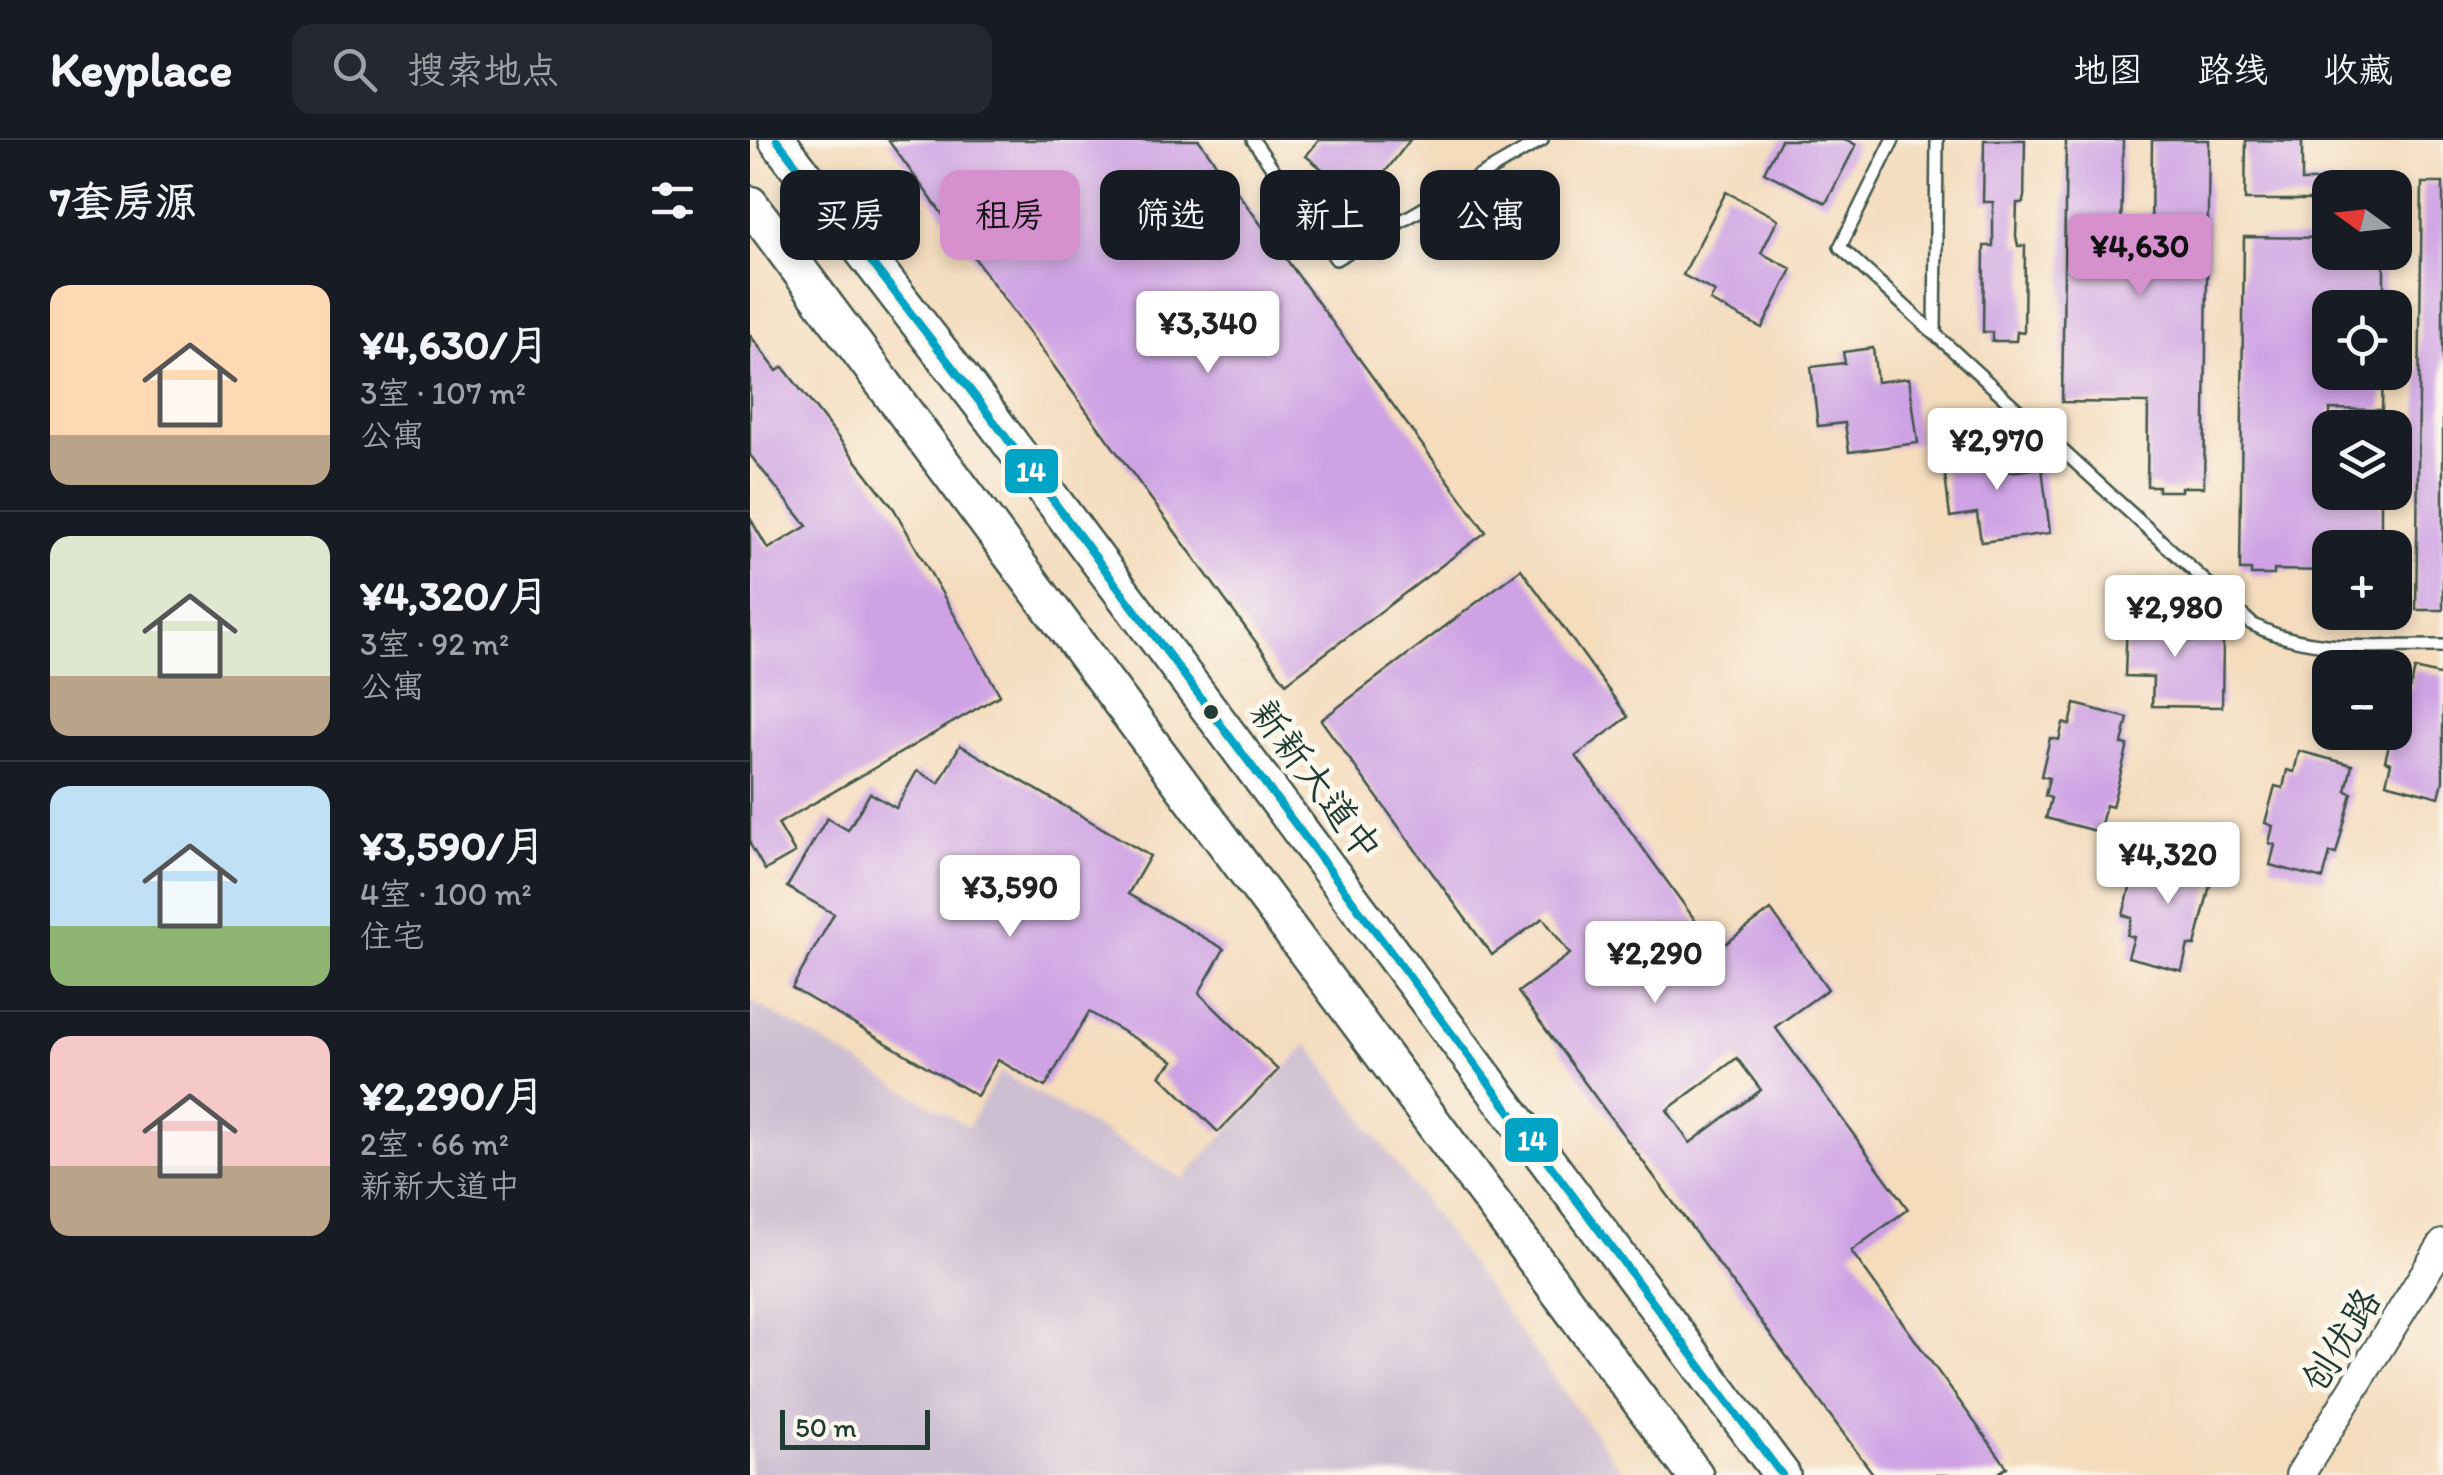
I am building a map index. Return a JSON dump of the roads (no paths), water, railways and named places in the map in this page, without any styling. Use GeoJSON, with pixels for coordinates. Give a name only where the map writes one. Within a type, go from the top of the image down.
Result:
{"type":"FeatureCollection","features":[{"type":"Feature","properties":{"kind":"main road","name":"新新大道中"},"geometry":{"type":"LineString","coordinates":[[777,140],[981,404],[1782,1475]]}},
{"type":"Feature","properties":{"kind":"main road"},"geometry":{"type":"LineString","coordinates":[[750,204],[1695,1475]]}},
{"type":"Feature","properties":{"kind":"street","name":"创优路"},"geometry":{"type":"LineString","coordinates":[[2300,1475],[2443,1244]]}},
{"type":"Feature","properties":{"kind":"lane"},"geometry":{"type":"LineString","coordinates":[[1257,141],[1336,258],[1542,140]]}},
{"type":"Feature","properties":{"kind":"lane"},"geometry":{"type":"LineString","coordinates":[[1894,140],[1840,247],[2252,624],[2276,637],[2302,644],[2443,646]]}},
{"type":"Feature","properties":{"kind":"lane"},"geometry":{"type":"LineString","coordinates":[[1935,333],[1936,140]]}}]}
